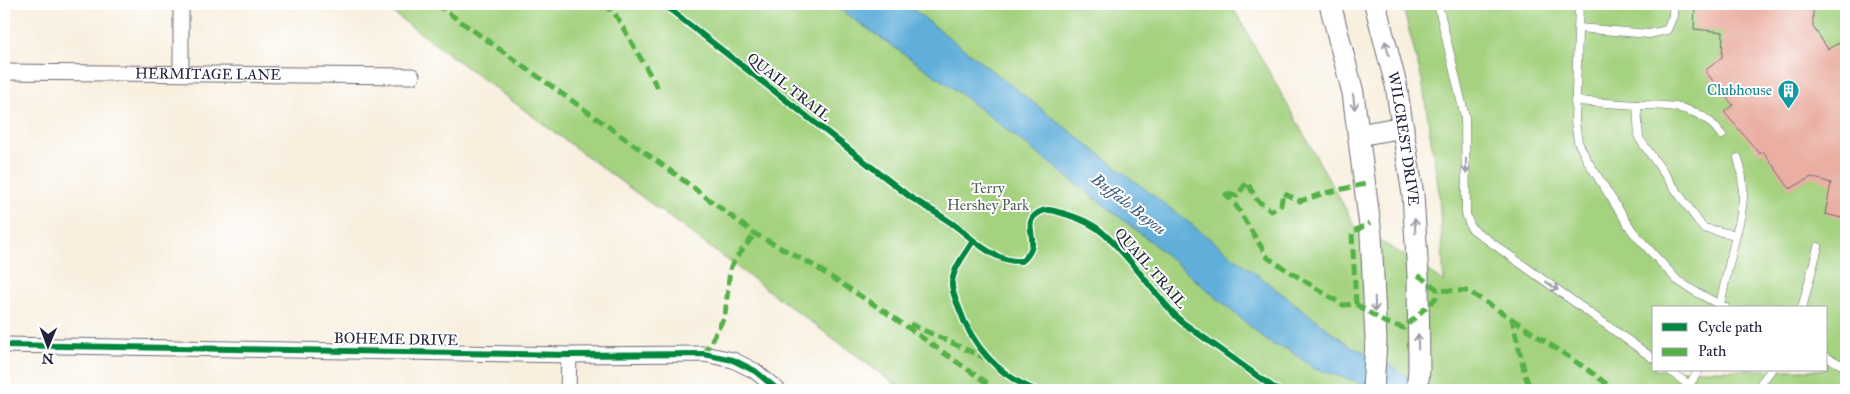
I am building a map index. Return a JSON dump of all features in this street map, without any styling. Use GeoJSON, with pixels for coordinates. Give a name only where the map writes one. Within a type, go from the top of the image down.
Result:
{"type":"FeatureCollection","features":[{"type":"Feature","properties":{"kind":"main road"},"geometry":{"type":"LineString","coordinates":[[1330,4],[1353,93],[1373,255],[1376,340],[1373,390]]}},
{"type":"Feature","properties":{"kind":"main road","name":"WILCREST DRIVE"},"geometry":{"type":"LineString","coordinates":[[1375,4],[1396,85],[1413,195],[1418,275],[1419,370],[1417,390]]}},
{"type":"Feature","properties":{"kind":"main road"},"geometry":{"type":"LineString","coordinates":[[1359,135],[1403,127]]}},
{"type":"Feature","properties":{"kind":"street"},"geometry":{"type":"LineString","coordinates":[[181,4],[181,74]]}},
{"type":"Feature","properties":{"kind":"street","name":"HERMITAGE LANE"},"geometry":{"type":"LineString","coordinates":[[4,72],[412,76]]}},
{"type":"Feature","properties":{"kind":"street","name":"BOHEME DRIVE"},"geometry":{"type":"LineString","coordinates":[[4,345],[569,354],[704,354],[733,360],[755,371],[778,390]]}},
{"type":"Feature","properties":{"kind":"street"},"geometry":{"type":"LineString","coordinates":[[568,390],[569,354]]}},
{"type":"Feature","properties":{"kind":"lane"},"geometry":{"type":"LineString","coordinates":[[1438,4],[1465,117],[1466,214],[1471,228],[1652,358]]}},
{"type":"Feature","properties":{"kind":"lane"},"geometry":{"type":"LineString","coordinates":[[1579,4],[1575,101],[1578,142],[1633,232],[1677,280],[1694,292],[1723,306],[1736,236],[1744,206],[1743,175],[1738,158]]}},
{"type":"Feature","properties":{"kind":"lane"},"geometry":{"type":"LineString","coordinates":[[1579,28],[1650,34],[1667,30],[1673,16],[1673,4]]}},
{"type":"Feature","properties":{"kind":"lane"},"geometry":{"type":"LineString","coordinates":[[1575,101],[1637,105],[1665,104],[1708,120],[1722,135]]}},
{"type":"Feature","properties":{"kind":"lane"},"geometry":{"type":"LineString","coordinates":[[1637,105],[1639,138],[1703,228],[1736,236]]}},
{"type":"Feature","properties":{"kind":"lane"},"geometry":{"type":"LineString","coordinates":[[1803,306],[1818,247]]}},
{"type":"Feature","properties":{"kind":"lane"},"geometry":{"type":"LineString","coordinates":[[1828,358],[1846,367]]}},
{"type":"Feature","properties":{"kind":"lane"},"geometry":{"type":"LineString","coordinates":[[1672,372],[1689,385],[1698,372]]}},
{"type":"Feature","properties":{"kind":"lane"},"geometry":{"type":"LineString","coordinates":[[1756,390],[1770,372]]}},
{"type":"Feature","properties":{"kind":"green space","name":"Terry Hershey Park"},"geometry":{"type":"Polygon","coordinates":[[[381,4],[1231,4],[1355,226],[1417,263],[1444,282],[1439,192],[1422,80],[1402,4],[1846,4],[1846,390],[903,390],[381,4]]]}},
{"type":"Feature","properties":{"kind":"water","name":"Buffalo Bayou"},"geometry":{"type":"Polygon","coordinates":[[[832,4],[906,4],[1349,345],[1382,361],[1429,390],[1367,390],[1356,381],[1315,369],[1289,350],[1271,344],[1145,237],[950,86],[832,4]]]}},
{"type":"Feature","properties":{"kind":"building","name":"Clubhouse"},"geometry":{"type":"Polygon","coordinates":[[[1695,4],[1813,4],[1813,27],[1828,49],[1846,39],[1846,219],[1825,214],[1831,183],[1811,177],[1790,189],[1763,151],[1760,154],[1724,112],[1733,105],[1705,71],[1722,57],[1723,32],[1694,29],[1695,4]]]}},
{"type":"Feature","properties":{"kind":"marked path"},"geometry":{"type":"LineString","coordinates":[[436,4],[675,174],[755,234],[811,264],[887,313],[997,390]]}},
{"type":"Feature","properties":{"kind":"marked path"},"geometry":{"type":"LineString","coordinates":[[604,4],[615,14],[659,90]]}},
{"type":"Feature","properties":{"kind":"marked path"},"geometry":{"type":"LineString","coordinates":[[1365,184],[1300,201],[1283,193],[1281,205],[1271,211],[1257,200],[1247,182],[1237,196],[1224,192],[1235,204],[1268,258],[1343,305],[1356,304],[1384,322],[1404,328],[1436,298],[1438,290]]}},
{"type":"Feature","properties":{"kind":"marked path"},"geometry":{"type":"LineString","coordinates":[[1356,304],[1352,232],[1370,223]]}},
{"type":"Feature","properties":{"kind":"marked path"},"geometry":{"type":"LineString","coordinates":[[704,354],[725,316],[730,269],[735,259],[755,234]]}},
{"type":"Feature","properties":{"kind":"marked path"},"geometry":{"type":"LineString","coordinates":[[1418,275],[1438,290],[1468,291],[1512,319],[1526,378],[1532,390]]}},
{"type":"Feature","properties":{"kind":"marked path"},"geometry":{"type":"LineString","coordinates":[[1512,319],[1594,374],[1614,390]]}},
{"type":"Feature","properties":{"kind":"marked path"},"geometry":{"type":"LineString","coordinates":[[910,324],[985,358]]}},
{"type":"Feature","properties":{"kind":"cycle path","name":"QUAIL TRAIL"},"geometry":{"type":"LineString","coordinates":[[663,4],[910,197],[950,222],[992,253],[1011,261],[1022,261],[1029,254],[1032,247],[1031,222],[1034,217],[1045,210],[1067,215],[1094,226],[1114,243],[1182,322],[1277,390]]}},
{"type":"Feature","properties":{"kind":"cycle path"},"geometry":{"type":"LineString","coordinates":[[973,241],[957,266],[952,282],[954,295],[964,322],[988,358],[1009,376],[1035,390]]}},
{"type":"Feature","properties":{"kind":"cycle path"},"geometry":{"type":"LineString","coordinates":[[4,345],[569,355],[704,354],[733,360],[755,371],[778,390]]}},
{"type":"Feature","properties":{"kind":"place","name":"Clubhouse"},"geometry":{"type":"Point","coordinates":[1788,109]}}]}
